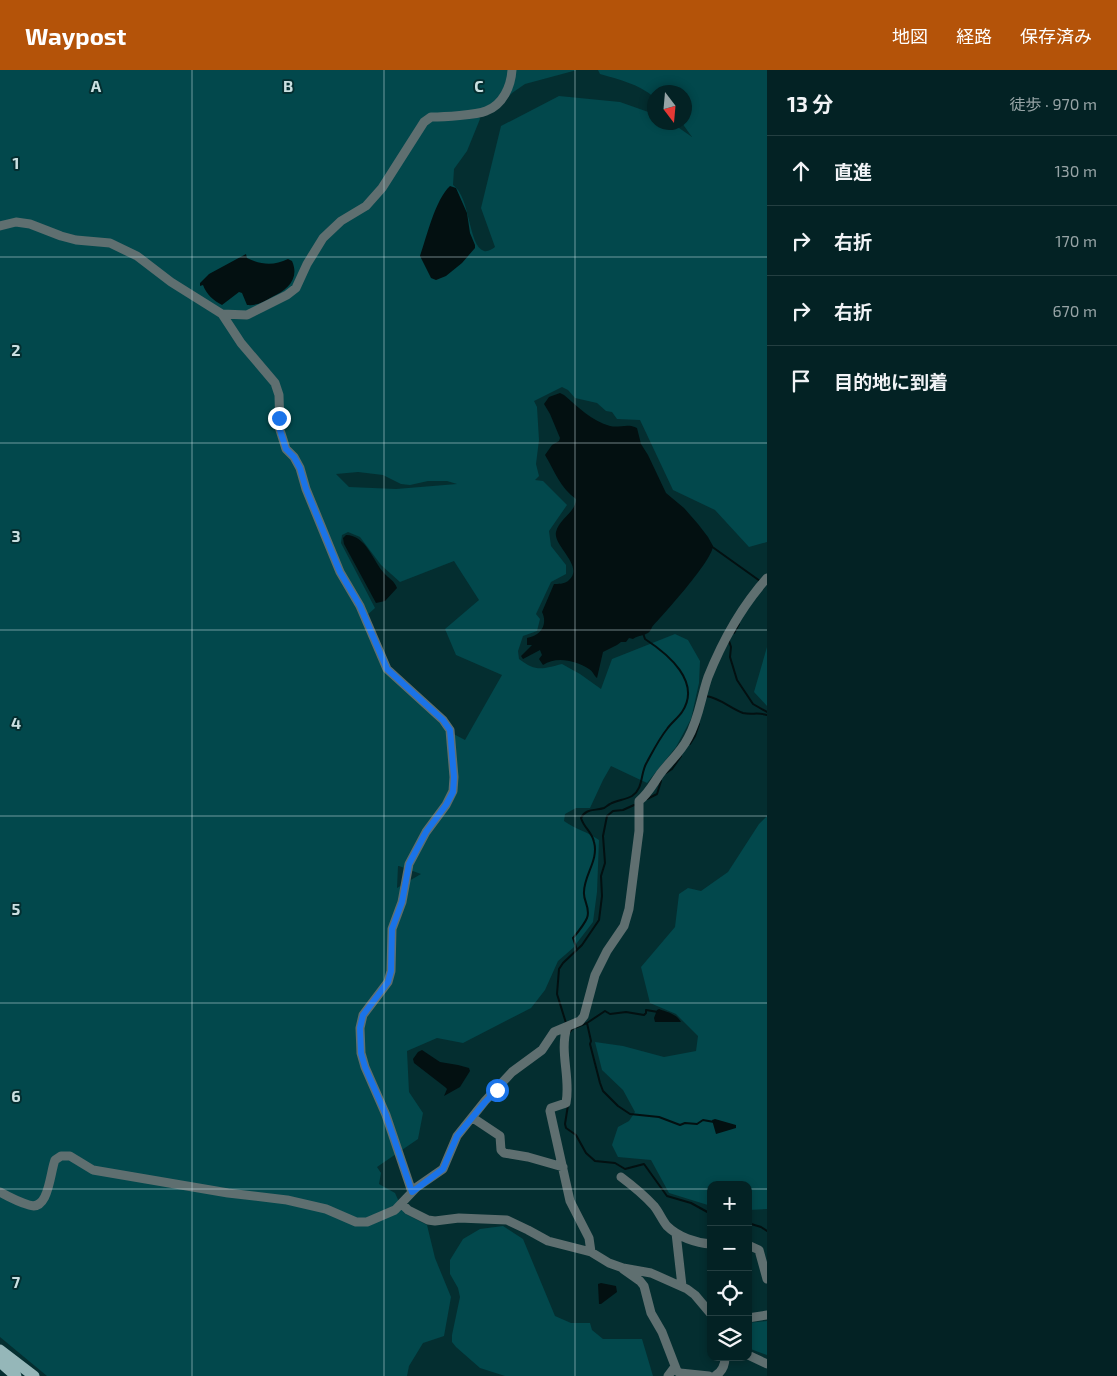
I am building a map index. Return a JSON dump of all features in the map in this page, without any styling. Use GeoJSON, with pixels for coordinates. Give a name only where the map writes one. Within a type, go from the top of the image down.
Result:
{"type":"FeatureCollection","features":[{"type":"Feature","properties":{"kind":"main road"},"geometry":{"type":"LineString","coordinates":[[0,1350],[34,1376]]}},
{"type":"Feature","properties":{"kind":"main road"},"geometry":{"type":"LineString","coordinates":[[0,1362],[16,1376]]}},
{"type":"Feature","properties":{"kind":"street"},"geometry":{"type":"LineString","coordinates":[[222,314],[247,315],[287,295],[296,288],[307,264],[323,238],[341,221],[366,206],[382,188],[424,122],[431,117],[486,111],[498,103],[509,88],[512,70]]}},
{"type":"Feature","properties":{"kind":"street"},"geometry":{"type":"LineString","coordinates":[[0,226],[16,222],[30,224],[76,240],[110,243],[137,256],[170,282],[222,314],[241,343],[275,383],[279,395],[280,430],[286,449],[294,457],[300,468],[306,489],[340,572],[360,606],[387,669],[443,720],[450,730],[454,777],[453,792],[426,832],[409,864],[402,902],[392,929],[391,971],[388,982],[363,1015],[360,1028],[359,1042],[363,1060],[386,1115],[412,1192]]}},
{"type":"Feature","properties":{"kind":"street"},"geometry":{"type":"LineString","coordinates":[[0,1192],[30,1206],[37,1206],[48,1192],[55,1160],[61,1156],[70,1156],[94,1170],[228,1193],[287,1200],[326,1209],[356,1222],[367,1222],[395,1210],[412,1192],[443,1169],[457,1136],[512,1072],[542,1050],[554,1032],[558,1029],[567,1028],[580,1021],[584,1016],[594,975],[624,926],[630,909],[639,831],[639,801],[646,796],[660,773],[688,740],[694,726],[702,695],[718,655],[740,615],[767,578]]}},
{"type":"Feature","properties":{"kind":"street"},"geometry":{"type":"LineString","coordinates":[[567,1028],[564,1046],[568,1094],[566,1103],[551,1108],[550,1111],[570,1201],[589,1238],[591,1252]]}},
{"type":"Feature","properties":{"kind":"street"},"geometry":{"type":"LineString","coordinates":[[473,1118],[500,1136],[501,1150],[504,1153],[528,1157],[563,1167]]}},
{"type":"Feature","properties":{"kind":"street"},"geometry":{"type":"LineString","coordinates":[[621,1177],[644,1195],[666,1225],[676,1233],[696,1242],[707,1243]]}},
{"type":"Feature","properties":{"kind":"street"},"geometry":{"type":"LineString","coordinates":[[402,1204],[413,1213],[431,1221],[459,1218],[507,1220],[548,1241],[591,1252],[609,1263],[623,1268],[651,1273],[682,1286],[696,1295],[707,1309]]}},
{"type":"Feature","properties":{"kind":"street"},"geometry":{"type":"LineString","coordinates":[[676,1233],[682,1286]]}},
{"type":"Feature","properties":{"kind":"street"},"geometry":{"type":"LineString","coordinates":[[752,1247],[759,1250],[767,1278]]}},
{"type":"Feature","properties":{"kind":"street"},"geometry":{"type":"LineString","coordinates":[[623,1268],[644,1286],[651,1313],[662,1332],[674,1368],[680,1374],[709,1376]]}},
{"type":"Feature","properties":{"kind":"street"},"geometry":{"type":"LineString","coordinates":[[752,1317],[767,1315]]}},
{"type":"Feature","properties":{"kind":"street"},"geometry":{"type":"LineString","coordinates":[[752,1357],[767,1364]]}},
{"type":"Feature","properties":{"kind":"street"},"geometry":{"type":"LineString","coordinates":[[715,1376],[720,1374],[724,1361]]}},
{"type":"Feature","properties":{"kind":"street"},"geometry":{"type":"LineString","coordinates":[[668,1376],[674,1368]]}},
{"type":"Feature","properties":{"kind":"shaded area"},"geometry":{"type":"Polygon","coordinates":[[[0,70],[577,70],[525,84],[512,93],[494,112],[479,116],[480,119],[467,151],[454,169],[453,185],[459,191],[463,200],[475,240],[479,247],[485,251],[495,247],[481,208],[501,126],[559,96],[620,102],[647,112],[647,130],[682,130],[692,137],[687,130],[692,130],[692,85],[647,85],[647,92],[622,80],[600,74],[598,70],[767,70],[767,542],[749,547],[715,510],[673,490],[640,420],[617,419],[612,412],[606,411],[597,403],[575,398],[568,390],[562,387],[534,401],[537,407],[539,440],[536,464],[539,476],[535,480],[543,481],[567,505],[549,531],[551,546],[566,565],[566,574],[551,582],[536,614],[540,619],[537,631],[523,636],[518,651],[519,659],[535,668],[562,664],[601,689],[612,659],[675,634],[688,640],[700,661],[699,683],[691,719],[676,747],[647,783],[611,766],[590,808],[576,808],[565,814],[564,821],[599,840],[597,892],[593,922],[573,948],[558,961],[545,990],[531,1008],[463,1043],[437,1038],[407,1051],[409,1092],[423,1113],[418,1139],[377,1167],[381,1173],[379,1184],[395,1193],[404,1213],[427,1225],[435,1258],[451,1297],[444,1336],[423,1343],[409,1366],[407,1376],[47,1376],[0,1337],[0,1197],[14,1200],[0,1190],[0,70]],[[358,472],[336,474],[349,487],[396,489],[457,484],[447,481],[428,481],[410,485],[401,484],[383,475],[358,472]],[[348,532],[342,535],[341,543],[375,608],[363,619],[385,669],[448,731],[465,740],[502,675],[456,655],[445,629],[479,600],[454,561],[400,582],[381,565],[360,537],[348,532]],[[398,866],[397,888],[421,874],[398,866]]]}},
{"type":"Feature","properties":{"kind":"shaded area"},"geometry":{"type":"Polygon","coordinates":[[[450,186],[456,188],[467,213],[470,233],[475,248],[462,263],[446,276],[436,280],[431,278],[420,256],[436,209],[450,186]]]}},
{"type":"Feature","properties":{"kind":"shaded area"},"geometry":{"type":"Polygon","coordinates":[[[246,254],[247,258],[262,263],[273,264],[288,259],[292,261],[294,273],[291,283],[283,291],[254,305],[247,305],[242,293],[239,292],[222,305],[211,297],[203,285],[200,286],[200,283],[209,274],[246,254]]]}},
{"type":"Feature","properties":{"kind":"shaded area"},"geometry":{"type":"Polygon","coordinates":[[[560,393],[603,424],[637,428],[641,444],[666,493],[684,508],[713,546],[705,563],[649,632],[633,639],[629,638],[626,642],[621,642],[603,652],[597,678],[590,670],[572,661],[560,660],[543,665],[539,659],[542,655],[540,650],[523,659],[521,656],[532,645],[527,645],[527,638],[539,632],[544,625],[542,612],[554,584],[566,582],[573,575],[571,563],[556,538],[556,532],[560,523],[573,508],[576,499],[562,485],[545,455],[560,438],[544,404],[549,397],[560,393]]]}},
{"type":"Feature","properties":{"kind":"shaded area"},"geometry":{"type":"Polygon","coordinates":[[[346,535],[359,539],[364,544],[380,568],[396,585],[397,588],[385,601],[376,603],[344,544],[343,538],[346,535]]]}},
{"type":"Feature","properties":{"kind":"shaded area"},"geometry":{"type":"Polygon","coordinates":[[[767,647],[767,706],[754,692],[767,647]]]}},
{"type":"Feature","properties":{"kind":"shaded area"},"geometry":{"type":"Polygon","coordinates":[[[767,816],[767,1209],[752,1210],[752,1181],[707,1181],[707,1205],[669,1193],[651,1160],[618,1157],[612,1145],[618,1127],[629,1121],[635,1112],[623,1090],[602,1070],[595,1042],[623,1046],[664,1057],[696,1051],[698,1036],[676,1014],[650,1003],[641,967],[675,927],[679,894],[688,888],[701,891],[728,872],[759,824],[767,816]]]}},
{"type":"Feature","properties":{"kind":"shaded area"},"geometry":{"type":"Polygon","coordinates":[[[659,1009],[674,1015],[681,1022],[655,1022],[654,1018],[659,1009]]]}},
{"type":"Feature","properties":{"kind":"shaded area"},"geometry":{"type":"Polygon","coordinates":[[[422,1050],[440,1062],[469,1068],[470,1071],[460,1087],[444,1096],[447,1089],[414,1063],[413,1059],[422,1050]]]}},
{"type":"Feature","properties":{"kind":"shaded area"},"geometry":{"type":"Polygon","coordinates":[[[715,1119],[736,1125],[736,1128],[716,1134],[712,1120],[715,1119]]]}},
{"type":"Feature","properties":{"kind":"shaded area"},"geometry":{"type":"Polygon","coordinates":[[[503,1226],[523,1239],[555,1316],[571,1323],[590,1323],[592,1330],[603,1339],[642,1339],[653,1376],[505,1376],[480,1368],[456,1347],[452,1342],[452,1335],[460,1297],[458,1288],[450,1274],[450,1260],[463,1239],[480,1229],[503,1226]]]}},
{"type":"Feature","properties":{"kind":"shaded area"},"geometry":{"type":"Polygon","coordinates":[[[598,1284],[616,1286],[617,1292],[599,1304],[598,1284]]]}},
{"type":"Feature","properties":{"kind":"shaded area"},"geometry":{"type":"Polygon","coordinates":[[[767,1321],[767,1355],[752,1349],[752,1323],[767,1321]]]}},
{"type":"Feature","properties":{"kind":"waterway"},"geometry":{"type":"LineString","coordinates":[[711,546],[760,581]]}},
{"type":"Feature","properties":{"kind":"waterway"},"geometry":{"type":"LineString","coordinates":[[734,633],[739,624]]}},
{"type":"Feature","properties":{"kind":"waterway"},"geometry":{"type":"LineString","coordinates":[[577,950],[573,938],[587,918],[588,908],[584,895],[585,886],[595,855],[593,839],[581,818],[588,811],[604,808],[636,793],[645,766],[654,749],[661,737],[682,712],[687,701],[688,690],[680,670],[645,639],[643,633]]}},
{"type":"Feature","properties":{"kind":"waterway"},"geometry":{"type":"LineString","coordinates":[[729,641],[731,647],[730,657],[737,680],[753,704],[767,712]]}},
{"type":"Feature","properties":{"kind":"waterway"},"geometry":{"type":"LineString","coordinates":[[706,696],[743,713],[767,715]]}},
{"type":"Feature","properties":{"kind":"waterway"},"geometry":{"type":"LineString","coordinates":[[690,744],[699,724]]}},
{"type":"Feature","properties":{"kind":"waterway"},"geometry":{"type":"LineString","coordinates":[[666,773],[672,769],[681,756]]}},
{"type":"Feature","properties":{"kind":"waterway"},"geometry":{"type":"LineString","coordinates":[[647,799],[657,794],[661,781]]}},
{"type":"Feature","properties":{"kind":"waterway"},"geometry":{"type":"LineString","coordinates":[[566,1023],[557,994],[559,969],[582,945],[599,920],[602,896],[601,876],[605,863],[603,836],[607,816],[613,811],[623,810],[634,805]]}},
{"type":"Feature","properties":{"kind":"waterway"},"geometry":{"type":"LineString","coordinates":[[570,1032],[572,1029],[587,1023],[605,1011],[610,1014],[626,1012],[644,1015],[646,1010],[658,1012]]}},
{"type":"Feature","properties":{"kind":"waterway"},"geometry":{"type":"LineString","coordinates":[[587,1023],[590,1044],[600,1083],[603,1091],[618,1106],[630,1114],[659,1117],[680,1125],[685,1123],[697,1124],[703,1120],[714,1122]]}},
{"type":"Feature","properties":{"kind":"waterway"},"geometry":{"type":"LineString","coordinates":[[568,1105],[566,1128],[576,1135],[586,1153],[595,1161],[615,1163],[625,1169],[644,1164],[667,1196],[691,1203],[707,1212]]}},
{"type":"Feature","properties":{"kind":"waterway"},"geometry":{"type":"LineString","coordinates":[[752,1224],[767,1231]]}},
{"type":"Feature","properties":{"kind":"route"},"geometry":{"type":"LineString","coordinates":[[279,418],[280,430],[286,449],[294,457],[300,468],[306,489],[340,572],[360,606],[387,669],[443,720],[450,730],[453,756],[453,792],[426,832],[409,864],[402,902],[392,929],[391,971],[388,982],[363,1015],[360,1028],[359,1042],[365,1067],[386,1115],[412,1192],[443,1169],[457,1136],[497,1090]]}}]}
